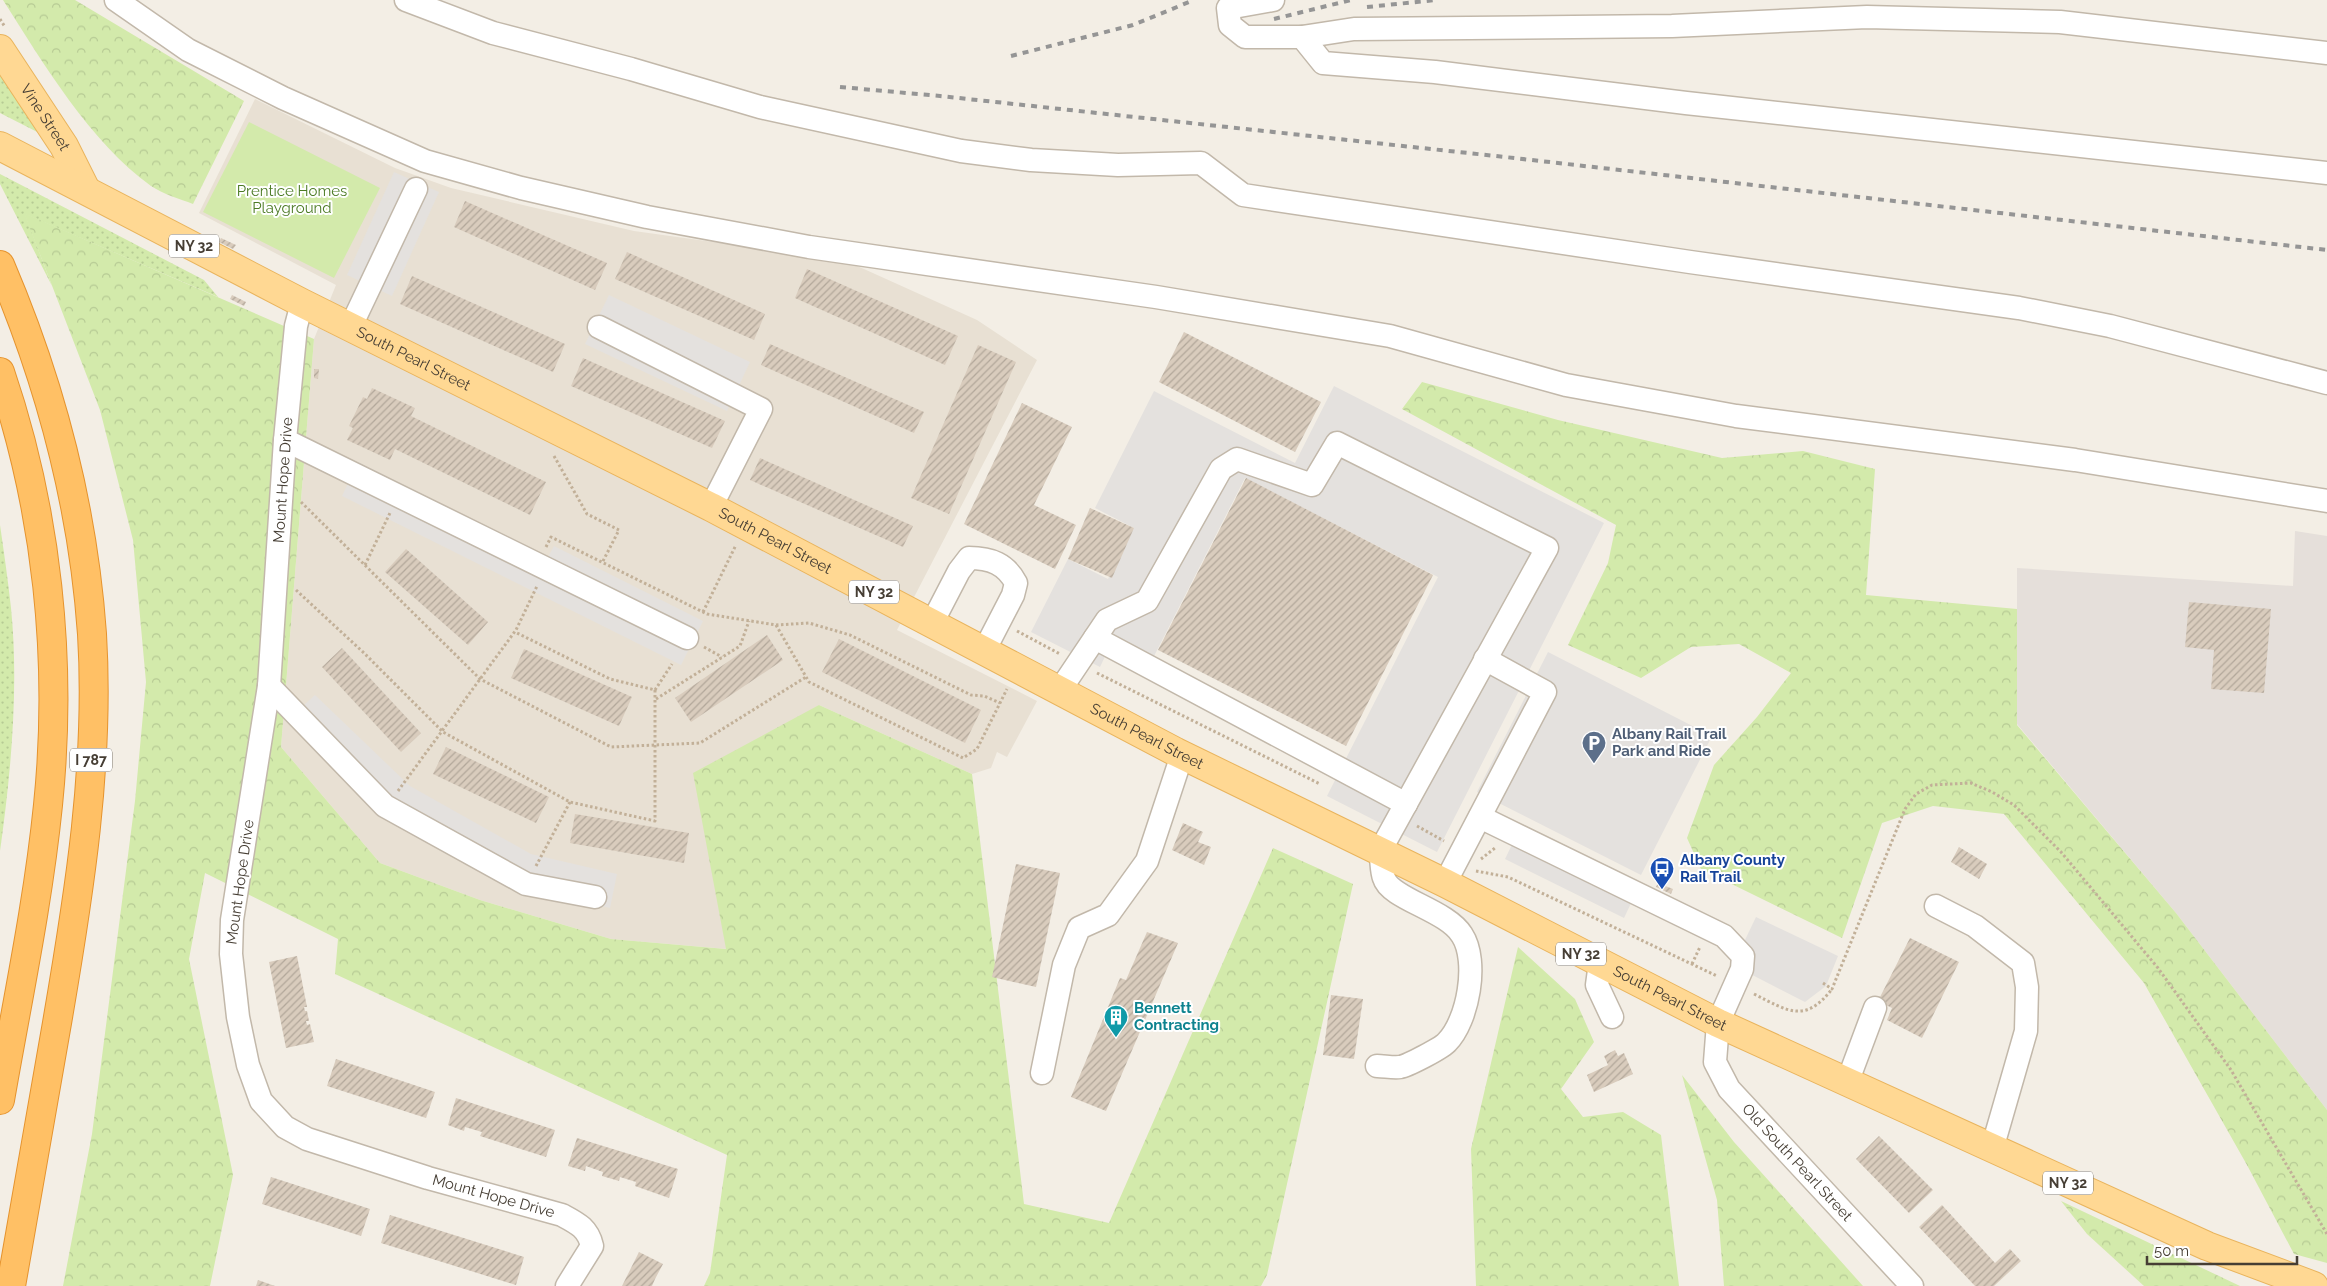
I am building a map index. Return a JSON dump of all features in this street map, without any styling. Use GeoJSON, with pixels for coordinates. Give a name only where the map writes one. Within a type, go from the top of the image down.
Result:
{"type":"FeatureCollection","features":[{"type":"Feature","properties":{"kind":"highway","name":"I 787"},"geometry":{"type":"LineString","coordinates":[[0,265],[20,311],[56,419],[79,525],[92,634],[93,689],[89,797],[77,897],[11,1286]]}},
{"type":"Feature","properties":{"kind":"highway","name":"I 787"},"geometry":{"type":"LineString","coordinates":[[0,372],[18,431],[41,537],[50,607],[53,697],[52,750],[46,822],[0,1100]]}},
{"type":"Feature","properties":{"kind":"main road","name":"Vine Street"},"geometry":{"type":"LineString","coordinates":[[0,49],[64,146],[86,190]]}},
{"type":"Feature","properties":{"kind":"main road","name":"South Pearl Street"},"geometry":{"type":"LineString","coordinates":[[0,146],[302,303],[711,507],[936,615],[984,651],[1182,755],[1445,883],[1718,1023],[2208,1246],[2314,1286]]}},
{"type":"Feature","properties":{"kind":"street"},"geometry":{"type":"LineString","coordinates":[[116,0],[188,50],[283,98],[425,162],[521,188],[647,218],[809,247],[1156,297],[1390,336],[1566,386],[1736,416],[2075,460],[2327,501]]}},
{"type":"Feature","properties":{"kind":"street"},"geometry":{"type":"LineString","coordinates":[[406,0],[493,33],[631,70],[760,108],[961,151],[1031,160],[1108,164],[1201,163],[1243,195],[2019,308],[2110,326],[2327,383]]}},
{"type":"Feature","properties":{"kind":"street"},"geometry":{"type":"LineString","coordinates":[[1272,0],[1228,8],[1230,25],[1245,37],[1302,37],[1354,29],[1672,26],[1867,17],[2060,22],[2327,53]]}},
{"type":"Feature","properties":{"kind":"street"},"geometry":{"type":"LineString","coordinates":[[1302,37],[1323,63],[1435,72],[1686,103],[1931,128],[2327,173]]}},
{"type":"Feature","properties":{"kind":"street"},"geometry":{"type":"LineString","coordinates":[[351,326],[416,190]]}},
{"type":"Feature","properties":{"kind":"street","name":"Mount Hope Drive"},"geometry":{"type":"LineString","coordinates":[[302,303],[296,326],[285,440],[270,686],[232,920],[231,954],[238,1017],[248,1065],[261,1100],[285,1127],[307,1139],[428,1178],[562,1215],[578,1223],[589,1234],[592,1246],[567,1286]]}},
{"type":"Feature","properties":{"kind":"street"},"geometry":{"type":"LineString","coordinates":[[599,327],[760,408],[711,507]]}},
{"type":"Feature","properties":{"kind":"street"},"geometry":{"type":"LineString","coordinates":[[285,440],[687,638]]}},
{"type":"Feature","properties":{"kind":"street"},"geometry":{"type":"LineString","coordinates":[[1060,690],[1101,629],[1146,601],[1221,469],[1237,459],[1312,485],[1337,443],[1547,548],[1380,851],[1384,879],[1392,890],[1435,911],[1462,934],[1469,955],[1470,984],[1463,1016],[1446,1043],[1401,1067],[1377,1066]]}},
{"type":"Feature","properties":{"kind":"street"},"geometry":{"type":"LineString","coordinates":[[936,615],[959,570],[969,558],[986,558],[1010,572],[1016,583],[1013,595],[984,651]]}},
{"type":"Feature","properties":{"kind":"street"},"geometry":{"type":"LineString","coordinates":[[1101,629],[1406,804]]}},
{"type":"Feature","properties":{"kind":"street"},"geometry":{"type":"LineString","coordinates":[[1445,883],[1545,692],[1485,659]]}},
{"type":"Feature","properties":{"kind":"street"},"geometry":{"type":"LineString","coordinates":[[270,686],[385,806],[526,884],[595,897]]}},
{"type":"Feature","properties":{"kind":"street"},"geometry":{"type":"LineString","coordinates":[[1042,1073],[1064,965],[1079,928],[1108,915],[1148,861],[1182,755]]}},
{"type":"Feature","properties":{"kind":"street"},"geometry":{"type":"LineString","coordinates":[[1480,817],[1724,936],[1742,956],[1739,977]]}},
{"type":"Feature","properties":{"kind":"street"},"geometry":{"type":"LineString","coordinates":[[1936,906],[1975,926],[2023,963],[2026,987],[2026,1031],[1992,1149]]}},
{"type":"Feature","properties":{"kind":"street"},"geometry":{"type":"LineString","coordinates":[[1600,963],[1597,986],[1612,1016]]}},
{"type":"Feature","properties":{"kind":"street","name":"Old South Pearl Street"},"geometry":{"type":"LineString","coordinates":[[1739,977],[1718,1023],[1715,1062],[1729,1089],[1912,1286]]}},
{"type":"Feature","properties":{"kind":"street"},"geometry":{"type":"LineString","coordinates":[[1847,1083],[1875,1008]]}},
{"type":"Feature","properties":{"kind":"path"},"geometry":{"type":"LineString","coordinates":[[551,451],[587,514],[619,530],[602,563]]}},
{"type":"Feature","properties":{"kind":"path"},"geometry":{"type":"LineString","coordinates":[[365,565],[398,496]]}},
{"type":"Feature","properties":{"kind":"path"},"geometry":{"type":"LineString","coordinates":[[281,498],[300,501],[480,679],[611,747],[700,743],[806,677]]}},
{"type":"Feature","properties":{"kind":"path"},"geometry":{"type":"LineString","coordinates":[[385,806],[443,732],[515,632],[551,537],[703,612],[776,625],[809,623],[850,635],[971,695],[984,696],[1000,703]]}},
{"type":"Feature","properties":{"kind":"path"},"geometry":{"type":"LineString","coordinates":[[703,612],[736,543]]}},
{"type":"Feature","properties":{"kind":"path"},"geometry":{"type":"LineString","coordinates":[[276,588],[296,590],[443,732],[570,802],[656,821],[655,690],[672,664]]}},
{"type":"Feature","properties":{"kind":"path"},"geometry":{"type":"LineString","coordinates":[[655,699],[740,646],[749,621]]}},
{"type":"Feature","properties":{"kind":"path"},"geometry":{"type":"LineString","coordinates":[[776,625],[809,682],[963,758],[977,749],[1018,668]]}},
{"type":"Feature","properties":{"kind":"path"},"geometry":{"type":"LineString","coordinates":[[515,632],[610,679],[655,690]]}},
{"type":"Feature","properties":{"kind":"path"},"geometry":{"type":"LineString","coordinates":[[1739,977],[1796,1013],[1809,1010],[1822,1002],[1832,988],[1905,809],[1916,794],[1932,785],[1971,783],[1992,792],[2014,805],[2061,852],[2158,968],[2231,1070],[2317,1213],[2327,1234]]}},
{"type":"Feature","properties":{"kind":"path"},"geometry":{"type":"LineString","coordinates":[[526,884],[570,802]]}},
{"type":"Feature","properties":{"kind":"path"},"geometry":{"type":"LineString","coordinates":[[1823,983],[1832,988]]}},
{"type":"Feature","properties":{"kind":"shaded area"},"geometry":{"type":"Polygon","coordinates":[[[255,99],[395,168],[451,188],[634,231],[844,260],[977,320],[1037,360],[897,630],[1037,701],[1007,757],[997,752],[991,768],[972,774],[819,705],[727,949],[611,939],[480,900],[380,863],[281,747],[314,339],[336,285],[199,213],[255,99]]]}},
{"type":"Feature","properties":{"kind":"shaded area"},"geometry":{"type":"Polygon","coordinates":[[[394,172],[439,192],[392,296],[347,275],[394,172]]]}},
{"type":"Feature","properties":{"kind":"shaded area"},"geometry":{"type":"Polygon","coordinates":[[[609,295],[750,362],[727,411],[585,344],[609,295]]]}},
{"type":"Feature","properties":{"kind":"shaded area"},"geometry":{"type":"Polygon","coordinates":[[[1334,386],[1604,523],[1437,852],[1327,796],[1438,577],[1245,478],[1151,662],[1112,642],[1100,667],[1031,632],[1068,559],[1108,579],[1134,528],[1095,508],[1154,391],[1295,463],[1334,386]]]}},
{"type":"Feature","properties":{"kind":"shaded area"},"geometry":{"type":"Polygon","coordinates":[[[358,462],[548,557],[554,546],[703,621],[681,665],[342,496],[358,462]]]}},
{"type":"Feature","properties":{"kind":"shaded area"},"geometry":{"type":"Polygon","coordinates":[[[2295,531],[2327,536],[2327,1110],[2176,913],[2017,724],[2017,568],[2293,586],[2295,531]]]}},
{"type":"Feature","properties":{"kind":"shaded area","name":"Albany Rail Trail Park and Ride"},"geometry":{"type":"Polygon","coordinates":[[[1548,652],[1712,736],[1641,875],[1477,792],[1548,652]]]}},
{"type":"Feature","properties":{"kind":"shaded area"},"geometry":{"type":"Polygon","coordinates":[[[315,695],[410,786],[531,854],[617,874],[610,908],[525,889],[383,810],[290,718],[315,695]]]}},
{"type":"Feature","properties":{"kind":"shaded area"},"geometry":{"type":"Polygon","coordinates":[[[1522,824],[1641,882],[1624,918],[1505,859],[1522,824]]]}},
{"type":"Feature","properties":{"kind":"shaded area"},"geometry":{"type":"Polygon","coordinates":[[[1756,917],[1838,956],[1826,986],[1805,1002],[1733,965],[1756,917]]]}},
{"type":"Feature","properties":{"kind":"green space"},"geometry":{"type":"Polygon","coordinates":[[[3,0],[75,0],[244,101],[193,204],[151,186],[108,147],[51,75],[3,0]]]}},
{"type":"Feature","properties":{"kind":"green space"},"geometry":{"type":"Polygon","coordinates":[[[0,64],[49,138],[0,113],[0,64]]]}},
{"type":"Feature","properties":{"kind":"green space","name":"Prentice Homes Playground"},"geometry":{"type":"Polygon","coordinates":[[[249,122],[380,188],[334,278],[203,212],[249,122]]]}},
{"type":"Feature","properties":{"kind":"green space"},"geometry":{"type":"Polygon","coordinates":[[[0,174],[204,280],[218,297],[25,214],[52,286],[0,184],[0,174]]]}},
{"type":"Feature","properties":{"kind":"green space"},"geometry":{"type":"Polygon","coordinates":[[[24,213],[314,339],[281,747],[380,863],[480,900],[611,939],[726,949],[693,773],[819,705],[972,774],[1024,1204],[1109,1223],[1273,848],[1353,884],[1267,1275],[1261,1286],[704,1286],[710,1273],[727,1155],[335,974],[338,939],[205,873],[189,959],[233,1175],[210,1286],[63,1286],[92,1134],[135,801],[146,682],[133,540],[100,410],[24,213]]]}},
{"type":"Feature","properties":{"kind":"green space"},"geometry":{"type":"Polygon","coordinates":[[[1422,382],[1558,420],[1722,458],[1803,451],[1875,469],[1866,595],[2017,609],[2017,725],[2176,913],[2327,1110],[2327,1263],[2294,1254],[2247,1165],[2144,983],[2004,814],[1933,806],[1882,823],[1842,938],[1701,869],[1687,838],[1714,765],[1757,717],[1791,673],[1739,644],[1691,647],[1641,678],[1568,645],[1608,563],[1616,525],[1402,409],[1422,382]]]}},
{"type":"Feature","properties":{"kind":"green space"},"geometry":{"type":"Polygon","coordinates":[[[0,525],[11,608],[14,699],[13,730],[0,851],[0,525]]]}},
{"type":"Feature","properties":{"kind":"green space"},"geometry":{"type":"Polygon","coordinates":[[[1518,947],[1575,999],[1594,1042],[1561,1089],[1583,1117],[1623,1112],[1661,1135],[1679,1286],[1476,1286],[1471,1149],[1518,947]]]}},
{"type":"Feature","properties":{"kind":"green space"},"geometry":{"type":"Polygon","coordinates":[[[1682,1075],[1734,1142],[1863,1286],[1724,1286],[1717,1200],[1682,1075]]]}},
{"type":"Feature","properties":{"kind":"green space"},"geometry":{"type":"Polygon","coordinates":[[[2061,1201],[2240,1286],[2144,1286],[2087,1234],[2061,1201]]]}},
{"type":"Feature","properties":{"kind":"building"},"geometry":{"type":"Polygon","coordinates":[[[465,201],[607,263],[595,290],[454,227],[465,201]]]}},
{"type":"Feature","properties":{"kind":"building"},"geometry":{"type":"Polygon","coordinates":[[[221,238],[236,245],[233,249],[219,242],[221,238]]]}},
{"type":"Feature","properties":{"kind":"building"},"geometry":{"type":"Polygon","coordinates":[[[627,252],[765,314],[754,340],[615,279],[627,252]]]}},
{"type":"Feature","properties":{"kind":"building"},"geometry":{"type":"Polygon","coordinates":[[[807,269],[958,336],[945,365],[795,298],[807,269]]]}},
{"type":"Feature","properties":{"kind":"building"},"geometry":{"type":"Polygon","coordinates":[[[412,276],[565,344],[553,372],[400,304],[412,276]]]}},
{"type":"Feature","properties":{"kind":"building"},"geometry":{"type":"Polygon","coordinates":[[[232,295],[246,302],[244,306],[230,299],[232,295]]]}},
{"type":"Feature","properties":{"kind":"building"},"geometry":{"type":"Polygon","coordinates":[[[1184,332],[1321,402],[1295,452],[1159,382],[1184,332]]]}},
{"type":"Feature","properties":{"kind":"building"},"geometry":{"type":"Polygon","coordinates":[[[770,344],[924,412],[914,433],[761,365],[770,344]]]}},
{"type":"Feature","properties":{"kind":"building"},"geometry":{"type":"Polygon","coordinates":[[[978,345],[1016,362],[949,514],[911,498],[978,345]]]}},
{"type":"Feature","properties":{"kind":"building"},"geometry":{"type":"Polygon","coordinates":[[[583,358],[725,421],[712,448],[571,386],[583,358]]]}},
{"type":"Feature","properties":{"kind":"building"},"geometry":{"type":"Polygon","coordinates":[[[314,369],[319,369],[318,379],[314,378],[314,369]]]}},
{"type":"Feature","properties":{"kind":"building"},"geometry":{"type":"Polygon","coordinates":[[[372,388],[415,408],[411,416],[546,482],[530,515],[395,449],[390,460],[347,440],[353,428],[349,426],[363,397],[367,399],[372,388]]]}},
{"type":"Feature","properties":{"kind":"building"},"geometry":{"type":"Polygon","coordinates":[[[1022,403],[1072,427],[1034,505],[1076,525],[1055,569],[964,524],[1022,403]]]}},
{"type":"Feature","properties":{"kind":"building"},"geometry":{"type":"Polygon","coordinates":[[[760,458],[913,526],[903,547],[750,480],[760,458]]]}},
{"type":"Feature","properties":{"kind":"building"},"geometry":{"type":"Polygon","coordinates":[[[1246,478],[1433,575],[1346,746],[1158,650],[1246,478]]]}},
{"type":"Feature","properties":{"kind":"building"},"geometry":{"type":"Polygon","coordinates":[[[1090,508],[1134,528],[1112,578],[1068,559],[1090,508]]]}},
{"type":"Feature","properties":{"kind":"building"},"geometry":{"type":"Polygon","coordinates":[[[406,549],[488,622],[468,645],[385,572],[406,549]]]}},
{"type":"Feature","properties":{"kind":"building"},"geometry":{"type":"Polygon","coordinates":[[[2189,602],[2271,609],[2264,693],[2211,689],[2214,650],[2185,647],[2189,602]]]}},
{"type":"Feature","properties":{"kind":"building"},"geometry":{"type":"Polygon","coordinates":[[[767,635],[783,660],[691,722],[675,698],[767,635]]]}},
{"type":"Feature","properties":{"kind":"building"},"geometry":{"type":"Polygon","coordinates":[[[839,639],[981,710],[965,743],[822,672],[839,639]]]}},
{"type":"Feature","properties":{"kind":"building"},"geometry":{"type":"Polygon","coordinates":[[[342,648],[421,733],[401,752],[322,667],[342,648]]]}},
{"type":"Feature","properties":{"kind":"building"},"geometry":{"type":"Polygon","coordinates":[[[524,649],[632,697],[619,726],[511,678],[524,649]]]}},
{"type":"Feature","properties":{"kind":"building"},"geometry":{"type":"Polygon","coordinates":[[[446,747],[549,797],[536,823],[433,774],[446,747]]]}},
{"type":"Feature","properties":{"kind":"building"},"geometry":{"type":"Polygon","coordinates":[[[575,814],[689,833],[684,863],[570,843],[575,814]]]}},
{"type":"Feature","properties":{"kind":"building"},"geometry":{"type":"Polygon","coordinates":[[[1183,823],[1203,832],[1198,842],[1211,847],[1204,865],[1172,850],[1183,823]]]}},
{"type":"Feature","properties":{"kind":"building"},"geometry":{"type":"Polygon","coordinates":[[[1959,847],[1987,864],[1979,879],[1951,862],[1959,847]]]}},
{"type":"Feature","properties":{"kind":"building"},"geometry":{"type":"Polygon","coordinates":[[[1016,864],[1060,873],[1036,987],[992,977],[1016,864]]]}},
{"type":"Feature","properties":{"kind":"building"},"geometry":{"type":"Polygon","coordinates":[[[1658,883],[1673,889],[1671,894],[1656,887],[1658,883]]]}},
{"type":"Feature","properties":{"kind":"building","name":"Bennett Contracting"},"geometry":{"type":"Polygon","coordinates":[[[1147,932],[1178,943],[1106,1111],[1071,1097],[1120,978],[1126,980],[1147,932]]]}},
{"type":"Feature","properties":{"kind":"building"},"geometry":{"type":"Polygon","coordinates":[[[1910,938],[1959,962],[1922,1038],[1887,1020],[1892,1008],[1878,1001],[1910,938]]]}},
{"type":"Feature","properties":{"kind":"building"},"geometry":{"type":"Polygon","coordinates":[[[297,956],[307,1007],[304,1007],[309,1021],[306,1021],[307,1025],[310,1024],[314,1042],[286,1048],[269,962],[297,956]]]}},
{"type":"Feature","properties":{"kind":"building"},"geometry":{"type":"Polygon","coordinates":[[[1331,995],[1363,999],[1354,1059],[1323,1055],[1331,995]]]}},
{"type":"Feature","properties":{"kind":"building"},"geometry":{"type":"Polygon","coordinates":[[[1615,1050],[1618,1056],[1624,1053],[1633,1074],[1594,1092],[1587,1075],[1608,1065],[1604,1056],[1615,1050]]]}},
{"type":"Feature","properties":{"kind":"building"},"geometry":{"type":"Polygon","coordinates":[[[336,1059],[435,1092],[426,1118],[327,1086],[336,1059]]]}},
{"type":"Feature","properties":{"kind":"building"},"geometry":{"type":"Polygon","coordinates":[[[456,1098],[555,1130],[546,1157],[480,1136],[482,1132],[465,1127],[464,1131],[448,1125],[456,1098]]]}},
{"type":"Feature","properties":{"kind":"building"},"geometry":{"type":"Polygon","coordinates":[[[1879,1136],[1933,1190],[1909,1213],[1856,1159],[1879,1136]]]}},
{"type":"Feature","properties":{"kind":"building"},"geometry":{"type":"Polygon","coordinates":[[[577,1138],[678,1169],[669,1198],[635,1186],[636,1182],[620,1177],[619,1181],[602,1176],[603,1172],[586,1166],[585,1171],[568,1166],[577,1138]]]}},
{"type":"Feature","properties":{"kind":"building"},"geometry":{"type":"Polygon","coordinates":[[[271,1177],[370,1209],[361,1236],[262,1204],[271,1177]]]}},
{"type":"Feature","properties":{"kind":"building"},"geometry":{"type":"Polygon","coordinates":[[[1942,1205],[1995,1263],[2010,1249],[2021,1261],[1994,1286],[1975,1286],[1919,1227],[1942,1205]]]}},
{"type":"Feature","properties":{"kind":"building"},"geometry":{"type":"Polygon","coordinates":[[[390,1215],[524,1257],[516,1285],[381,1243],[390,1215]]]}},
{"type":"Feature","properties":{"kind":"building"},"geometry":{"type":"Polygon","coordinates":[[[639,1252],[663,1264],[652,1286],[622,1286],[639,1252]]]}},
{"type":"Feature","properties":{"kind":"building"},"geometry":{"type":"Polygon","coordinates":[[[258,1280],[275,1286],[256,1286],[258,1280]]]}},
{"type":"Feature","properties":{"kind":"railway"},"geometry":{"type":"LineString","coordinates":[[1011,56],[1133,25],[1194,0]]}},
{"type":"Feature","properties":{"kind":"railway"},"geometry":{"type":"LineString","coordinates":[[1274,19],[1351,0]]}},
{"type":"Feature","properties":{"kind":"railway"},"geometry":{"type":"LineString","coordinates":[[1367,7],[1436,0]]}},
{"type":"Feature","properties":{"kind":"railway"},"geometry":{"type":"LineString","coordinates":[[840,87],[940,96],[1505,157],[2327,250]]}},
{"type":"Feature","properties":{"kind":"place","name":"Albany Rail Trail Park and Ride"},"geometry":{"type":"Point","coordinates":[1594,764]}},
{"type":"Feature","properties":{"kind":"place","name":"Albany County Rail Trail"},"geometry":{"type":"Point","coordinates":[1662,890]}},
{"type":"Feature","properties":{"kind":"place","name":"Bennett Contracting"},"geometry":{"type":"Point","coordinates":[1116,1038]}}]}
